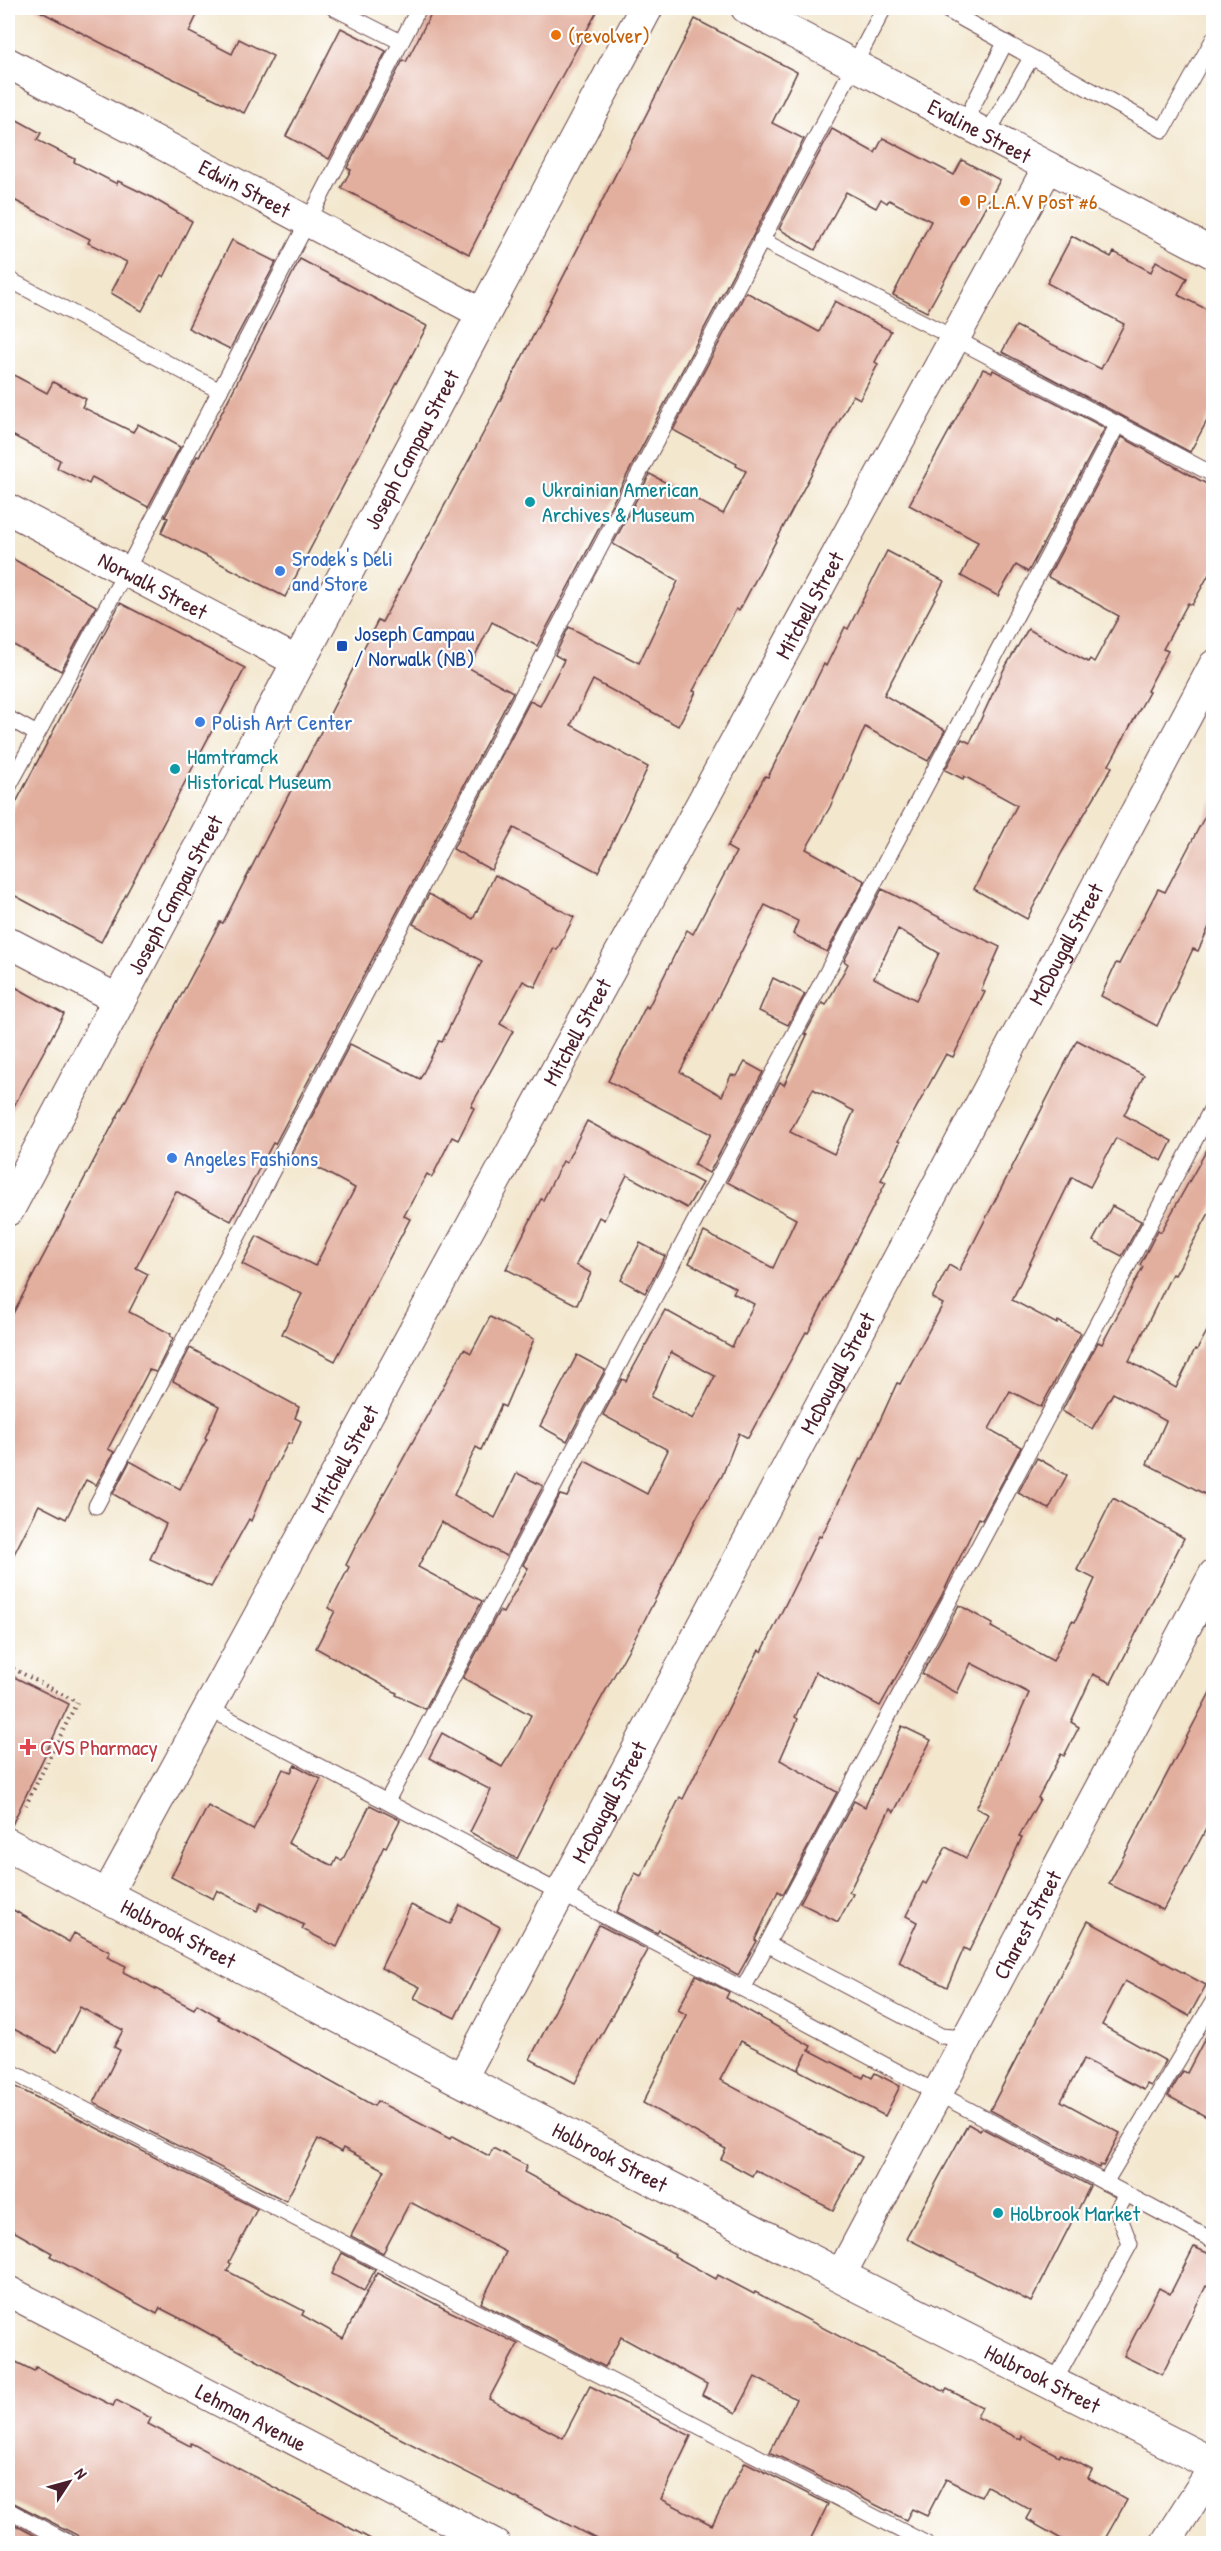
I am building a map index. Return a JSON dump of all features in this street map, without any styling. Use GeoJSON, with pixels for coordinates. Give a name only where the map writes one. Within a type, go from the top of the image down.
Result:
{"type":"FeatureCollection","features":[{"type":"Feature","properties":{"kind":"street","name":"Joseph Campau Street"},"geometry":{"type":"LineString","coordinates":[[8,1209],[646,8]]}},
{"type":"Feature","properties":{"kind":"street","name":"Evaline Street"},"geometry":{"type":"LineString","coordinates":[[746,8],[1214,254]]}},
{"type":"Feature","properties":{"kind":"street","name":"Edwin Street"},"geometry":{"type":"LineString","coordinates":[[8,63],[483,314]]}},
{"type":"Feature","properties":{"kind":"street","name":"Mitchell Street"},"geometry":{"type":"LineString","coordinates":[[106,1896],[1048,167]]}},
{"type":"Feature","properties":{"kind":"street","name":"Norwalk Street"},"geometry":{"type":"LineString","coordinates":[[8,509],[298,662]]}},
{"type":"Feature","properties":{"kind":"street","name":"McDougall Street"},"geometry":{"type":"LineString","coordinates":[[461,2080],[1214,665]]}},
{"type":"Feature","properties":{"kind":"street"},"geometry":{"type":"LineString","coordinates":[[8,942],[118,1000]]}},
{"type":"Feature","properties":{"kind":"street","name":"Charest Street"},"geometry":{"type":"LineString","coordinates":[[840,2276],[1214,1574]]}},
{"type":"Feature","properties":{"kind":"street","name":"Holbrook Street"},"geometry":{"type":"LineString","coordinates":[[8,1845],[840,2276],[1214,2466]]}},
{"type":"Feature","properties":{"kind":"street","name":"Lehman Avenue"},"geometry":{"type":"LineString","coordinates":[[8,2291],[495,2544]]}},
{"type":"Feature","properties":{"kind":"street"},"geometry":{"type":"LineString","coordinates":[[1173,2541],[1214,2466]]}},
{"type":"Feature","properties":{"kind":"lane"},"geometry":{"type":"LineString","coordinates":[[334,8],[401,42]]}},
{"type":"Feature","properties":{"kind":"lane"},"geometry":{"type":"LineString","coordinates":[[8,788],[126,571],[419,8]]}},
{"type":"Feature","properties":{"kind":"lane"},"geometry":{"type":"LineString","coordinates":[[96,1506],[884,8]]}},
{"type":"Feature","properties":{"kind":"lane"},"geometry":{"type":"LineString","coordinates":[[943,8],[1163,130],[1214,38]]}},
{"type":"Feature","properties":{"kind":"lane"},"geometry":{"type":"LineString","coordinates":[[975,129],[1005,43]]}},
{"type":"Feature","properties":{"kind":"lane"},"geometry":{"type":"LineString","coordinates":[[975,129],[1032,58]]}},
{"type":"Feature","properties":{"kind":"lane"},"geometry":{"type":"LineString","coordinates":[[762,240],[1214,475]]}},
{"type":"Feature","properties":{"kind":"lane"},"geometry":{"type":"LineString","coordinates":[[8,279],[220,391]]}},
{"type":"Feature","properties":{"kind":"lane"},"geometry":{"type":"LineString","coordinates":[[387,1802],[1118,424]]}},
{"type":"Feature","properties":{"kind":"lane"},"geometry":{"type":"LineString","coordinates":[[8,718],[37,734]]}},
{"type":"Feature","properties":{"kind":"lane"},"geometry":{"type":"LineString","coordinates":[[743,1989],[1214,1104]]}},
{"type":"Feature","properties":{"kind":"lane"},"geometry":{"type":"LineString","coordinates":[[208,1708],[743,1989],[1214,2241]]}},
{"type":"Feature","properties":{"kind":"lane"},"geometry":{"type":"LineString","coordinates":[[767,1944],[941,2036],[966,2038]]}},
{"type":"Feature","properties":{"kind":"lane"},"geometry":{"type":"LineString","coordinates":[[1105,2183],[1214,2000]]}},
{"type":"Feature","properties":{"kind":"lane"},"geometry":{"type":"LineString","coordinates":[[8,2070],[927,2544]]}},
{"type":"Feature","properties":{"kind":"lane"},"geometry":{"type":"LineString","coordinates":[[1053,2384],[1130,2244],[1117,2210],[1126,2194]]}},
{"type":"Feature","properties":{"kind":"lane"},"geometry":{"type":"LineString","coordinates":[[8,2510],[72,2544]]}},
{"type":"Feature","properties":{"kind":"path"},"geometry":{"type":"LineString","coordinates":[[8,1666],[77,1702],[26,1806]]}},
{"type":"Feature","properties":{"kind":"building"},"geometry":{"type":"Polygon","coordinates":[[[34,8],[182,8],[197,15],[189,32],[232,54],[239,39],[273,56],[244,113],[34,8]]]}},
{"type":"Feature","properties":{"kind":"building"},"geometry":{"type":"Polygon","coordinates":[[[434,8],[599,8],[529,136],[469,254],[341,188],[351,170],[347,168],[403,60],[406,62],[434,8]]]}},
{"type":"Feature","properties":{"kind":"building"},"geometry":{"type":"Polygon","coordinates":[[[695,19],[797,72],[772,123],[804,139],[537,646],[492,622],[469,668],[513,692],[275,1144],[273,1143],[231,1221],[176,1191],[136,1268],[148,1274],[129,1312],[171,1334],[173,1338],[156,1372],[149,1370],[108,1449],[114,1452],[96,1485],[86,1480],[66,1519],[39,1505],[8,1566],[8,1323],[220,922],[223,923],[378,620],[382,622],[485,430],[695,19]]]}},
{"type":"Feature","properties":{"kind":"building"},"geometry":{"type":"Polygon","coordinates":[[[341,28],[386,51],[329,159],[286,136],[341,28]]]}},
{"type":"Feature","properties":{"kind":"building"},"geometry":{"type":"Polygon","coordinates":[[[8,115],[41,133],[37,140],[75,159],[74,162],[117,184],[118,181],[151,197],[192,221],[164,277],[161,275],[142,311],[111,293],[127,262],[88,243],[90,239],[8,197],[8,115]]]}},
{"type":"Feature","properties":{"kind":"building"},"geometry":{"type":"Polygon","coordinates":[[[832,129],[875,153],[883,138],[954,175],[962,160],[1000,180],[927,312],[893,295],[931,221],[889,200],[887,203],[881,199],[876,208],[846,192],[815,250],[779,229],[832,129]]]}},
{"type":"Feature","properties":{"kind":"building"},"geometry":{"type":"Polygon","coordinates":[[[1072,236],[1111,257],[1114,252],[1151,272],[1156,261],[1187,278],[1178,295],[1214,313],[1214,408],[1190,452],[1002,352],[1016,326],[1101,369],[1124,324],[1047,283],[1072,236]]]}},
{"type":"Feature","properties":{"kind":"building"},"geometry":{"type":"Polygon","coordinates":[[[232,240],[276,262],[230,349],[188,328],[232,240]]]}},
{"type":"Feature","properties":{"kind":"building"},"geometry":{"type":"Polygon","coordinates":[[[300,259],[427,326],[285,597],[161,533],[168,518],[165,517],[197,456],[199,457],[300,259]]]}},
{"type":"Feature","properties":{"kind":"building"},"geometry":{"type":"Polygon","coordinates":[[[746,292],[819,332],[835,301],[891,331],[875,362],[878,364],[860,399],[853,395],[739,611],[736,609],[693,691],[696,692],[678,726],[593,680],[571,725],[648,767],[598,872],[514,828],[491,870],[453,849],[530,701],[540,706],[564,660],[555,655],[569,627],[639,663],[678,581],[613,544],[650,474],[723,514],[746,471],[673,430],[746,292]]]}},
{"type":"Feature","properties":{"kind":"building"},"geometry":{"type":"Polygon","coordinates":[[[983,369],[992,373],[993,370],[1105,428],[1028,572],[1016,565],[998,596],[961,576],[978,542],[909,505],[983,369]]]}},
{"type":"Feature","properties":{"kind":"building"},"geometry":{"type":"Polygon","coordinates":[[[8,372],[47,393],[53,382],[86,399],[82,407],[133,432],[138,424],[180,447],[148,507],[92,477],[89,484],[57,468],[60,460],[8,433],[8,372]]]}},
{"type":"Feature","properties":{"kind":"building"},"geometry":{"type":"Polygon","coordinates":[[[1122,437],[1214,488],[1214,565],[1192,605],[1188,603],[1163,649],[1168,651],[1147,691],[1149,692],[1109,765],[1112,767],[1062,852],[1027,919],[974,889],[1017,805],[964,776],[963,779],[945,770],[962,739],[970,743],[1004,669],[1028,629],[1088,662],[1090,659],[1094,662],[1119,616],[1048,577],[1122,437]]]}},
{"type":"Feature","properties":{"kind":"building"},"geometry":{"type":"Polygon","coordinates":[[[887,551],[944,581],[884,695],[945,730],[928,761],[865,727],[830,807],[806,849],[865,881],[827,952],[793,934],[798,921],[765,905],[680,1072],[722,1096],[731,1075],[737,1076],[745,1062],[763,1072],[709,1173],[694,1165],[711,1134],[608,1081],[687,930],[693,934],[736,852],[727,847],[765,776],[768,777],[824,664],[826,666],[845,627],[848,629],[887,551]]]}},
{"type":"Feature","properties":{"kind":"building"},"geometry":{"type":"Polygon","coordinates":[[[8,556],[96,606],[61,671],[8,642],[8,556]]]}},
{"type":"Feature","properties":{"kind":"building"},"geometry":{"type":"Polygon","coordinates":[[[120,603],[245,668],[101,942],[8,892],[8,818],[120,603]]]}},
{"type":"Feature","properties":{"kind":"building"},"geometry":{"type":"Polygon","coordinates":[[[1214,799],[1214,916],[1198,951],[1193,949],[1157,1026],[1101,996],[1116,963],[1119,964],[1158,889],[1165,892],[1214,799]]]}},
{"type":"Feature","properties":{"kind":"building"},"geometry":{"type":"Polygon","coordinates":[[[495,875],[574,917],[557,950],[554,948],[535,987],[523,981],[500,1024],[513,1031],[471,1106],[474,1108],[458,1140],[452,1137],[432,1177],[427,1174],[404,1216],[410,1219],[335,1361],[282,1334],[302,1294],[242,1264],[257,1236],[315,1266],[355,1188],[292,1154],[350,1044],[420,1079],[439,1041],[442,1042],[482,961],[413,924],[429,894],[473,919],[495,875]]]}},
{"type":"Feature","properties":{"kind":"building"},"geometry":{"type":"Polygon","coordinates":[[[882,889],[1000,947],[981,990],[985,992],[953,1057],[946,1054],[898,1141],[900,1142],[881,1180],[886,1182],[808,1333],[806,1332],[748,1438],[739,1433],[722,1476],[699,1513],[641,1627],[557,1778],[517,1859],[470,1832],[491,1790],[429,1758],[442,1733],[502,1767],[519,1740],[531,1715],[463,1678],[499,1611],[503,1613],[528,1568],[523,1565],[560,1495],[567,1497],[585,1461],[647,1494],[668,1450],[603,1415],[622,1379],[626,1381],[665,1310],[732,1347],[754,1304],[733,1293],[736,1288],[689,1263],[704,1232],[773,1268],[796,1219],[727,1182],[780,1082],[784,1085],[807,1035],[805,1034],[822,1003],[826,1005],[848,964],[844,961],[882,889]],[[898,929],[874,978],[916,1000],[939,953],[898,929]],[[813,1089],[790,1132],[834,1154],[854,1111],[813,1089]],[[671,1352],[651,1397],[693,1419],[715,1376],[671,1352]]]}},
{"type":"Feature","properties":{"kind":"building"},"geometry":{"type":"Polygon","coordinates":[[[773,978],[805,994],[788,1025],[759,1011],[773,978]]]}},
{"type":"Feature","properties":{"kind":"building"},"geometry":{"type":"Polygon","coordinates":[[[8,983],[64,1014],[8,1117],[8,983]]]}},
{"type":"Feature","properties":{"kind":"building"},"geometry":{"type":"Polygon","coordinates":[[[1077,1040],[1144,1075],[1124,1115],[1172,1141],[1162,1161],[1116,1138],[1090,1187],[1072,1177],[1012,1300],[1057,1324],[1058,1321],[1081,1333],[1041,1407],[1010,1391],[989,1429],[1021,1447],[982,1520],[979,1518],[942,1595],[880,1706],[816,1672],[795,1717],[798,1719],[780,1760],[837,1792],[783,1894],[778,1891],[755,1940],[757,1941],[738,1975],[659,1930],[657,1933],[617,1912],[635,1873],[641,1876],[680,1797],[683,1799],[759,1650],[762,1652],[819,1536],[821,1537],[860,1459],[862,1460],[897,1383],[900,1384],[943,1304],[932,1298],[949,1265],[959,1271],[1077,1040]]]}},
{"type":"Feature","properties":{"kind":"building"},"geometry":{"type":"Polygon","coordinates":[[[587,1121],[702,1183],[687,1208],[627,1175],[604,1220],[599,1217],[576,1265],[591,1273],[577,1305],[506,1269],[541,1199],[543,1200],[563,1161],[566,1163],[587,1121]]]}},
{"type":"Feature","properties":{"kind":"building"},"geometry":{"type":"Polygon","coordinates":[[[1214,1137],[1214,1204],[1175,1275],[1172,1274],[1129,1361],[1176,1388],[1195,1349],[1197,1350],[1214,1318],[1214,1499],[1147,1464],[1166,1421],[1113,1393],[1092,1429],[1062,1411],[1098,1342],[1102,1344],[1143,1267],[1140,1265],[1158,1230],[1161,1232],[1214,1137]]]}},
{"type":"Feature","properties":{"kind":"building"},"geometry":{"type":"Polygon","coordinates":[[[1112,1206],[1141,1221],[1122,1256],[1093,1241],[1112,1206]]]}},
{"type":"Feature","properties":{"kind":"building"},"geometry":{"type":"Polygon","coordinates":[[[640,1243],[665,1256],[645,1293],[621,1280],[640,1243]]]}},
{"type":"Feature","properties":{"kind":"building"},"geometry":{"type":"Polygon","coordinates":[[[490,1317],[534,1339],[505,1407],[501,1405],[481,1450],[476,1447],[454,1495],[495,1518],[517,1473],[543,1486],[506,1556],[441,1522],[418,1567],[482,1601],[425,1709],[396,1695],[397,1693],[316,1648],[335,1611],[328,1608],[349,1567],[346,1565],[362,1533],[464,1349],[471,1353],[490,1317]]]}},
{"type":"Feature","properties":{"kind":"building"},"geometry":{"type":"Polygon","coordinates":[[[190,1348],[299,1407],[295,1418],[301,1421],[291,1444],[288,1443],[266,1485],[251,1521],[249,1519],[211,1587],[150,1559],[166,1524],[113,1494],[130,1461],[180,1489],[207,1439],[205,1438],[219,1406],[173,1381],[190,1348]]]}},
{"type":"Feature","properties":{"kind":"building"},"geometry":{"type":"Polygon","coordinates":[[[577,1355],[605,1370],[567,1441],[540,1426],[577,1355]]]}},
{"type":"Feature","properties":{"kind":"building"},"geometry":{"type":"Polygon","coordinates":[[[1037,1458],[1067,1475],[1049,1509],[1018,1493],[1037,1458]]]}},
{"type":"Feature","properties":{"kind":"building"},"geometry":{"type":"Polygon","coordinates":[[[1113,1498],[1184,1538],[1111,1683],[1093,1674],[1071,1722],[1079,1727],[1064,1756],[1061,1754],[1038,1798],[1040,1799],[1019,1836],[1022,1837],[986,1917],[969,1951],[964,1948],[947,1987],[899,1962],[917,1922],[906,1916],[923,1882],[926,1884],[946,1847],[966,1858],[988,1814],[976,1808],[1029,1693],[971,1663],[957,1693],[922,1674],[959,1605],[993,1624],[991,1627],[1053,1661],[1072,1621],[1075,1622],[1095,1579],[1077,1570],[1113,1498]]]}},
{"type":"Feature","properties":{"kind":"building","name":"CVS Pharmacy"},"geometry":{"type":"Polygon","coordinates":[[[8,1674],[69,1704],[11,1827],[8,1826],[8,1674]]]}},
{"type":"Feature","properties":{"kind":"building"},"geometry":{"type":"Polygon","coordinates":[[[1214,1685],[1214,1814],[1163,1910],[1109,1884],[1214,1685]]]}},
{"type":"Feature","properties":{"kind":"building"},"geometry":{"type":"Polygon","coordinates":[[[902,1726],[931,1740],[894,1812],[890,1809],[849,1892],[853,1894],[838,1922],[800,1903],[854,1801],[865,1807],[902,1726]]]}},
{"type":"Feature","properties":{"kind":"building"},"geometry":{"type":"Polygon","coordinates":[[[295,1765],[321,1779],[288,1843],[333,1866],[337,1858],[342,1861],[370,1805],[400,1820],[386,1847],[384,1846],[337,1947],[302,1929],[304,1925],[261,1903],[257,1911],[217,1890],[213,1899],[171,1877],[208,1806],[253,1830],[283,1769],[291,1772],[295,1765]]]}},
{"type":"Feature","properties":{"kind":"building"},"geometry":{"type":"Polygon","coordinates":[[[411,1905],[450,1924],[460,1905],[500,1927],[455,2018],[414,1998],[420,1987],[381,1968],[411,1905]]]}},
{"type":"Feature","properties":{"kind":"building"},"geometry":{"type":"Polygon","coordinates":[[[8,1907],[69,1942],[74,1933],[110,1952],[107,1957],[126,1966],[123,1972],[194,2009],[197,2004],[219,2017],[218,2019],[374,2106],[377,2101],[450,2139],[452,2136],[489,2156],[493,2148],[527,2166],[524,2172],[675,2254],[674,2256],[716,2279],[718,2275],[754,2294],[755,2292],[945,2392],[947,2389],[982,2407],[977,2417],[1021,2440],[1022,2436],[1059,2456],[1061,2454],[1092,2470],[1088,2478],[1127,2500],[1102,2544],[1070,2544],[1026,2519],[1031,2510],[987,2486],[981,2497],[946,2479],[927,2516],[912,2509],[906,2520],[770,2452],[796,2399],[755,2377],[736,2413],[702,2395],[707,2384],[621,2337],[605,2367],[481,2303],[506,2252],[410,2202],[383,2253],[351,2236],[385,2170],[343,2148],[341,2152],[318,2139],[286,2201],[94,2103],[120,2050],[114,2047],[123,2030],[80,2007],[57,2052],[8,2026],[8,1907]]]}},
{"type":"Feature","properties":{"kind":"building"},"geometry":{"type":"Polygon","coordinates":[[[1088,1921],[1206,1985],[1189,2016],[1125,1981],[1102,2025],[1166,2061],[1151,2086],[1147,2084],[1144,2090],[1084,2059],[1061,2101],[1120,2133],[1103,2166],[1100,2165],[1099,2168],[990,2110],[1088,1921]]]}},
{"type":"Feature","properties":{"kind":"building"},"geometry":{"type":"Polygon","coordinates":[[[599,1925],[648,1950],[575,2083],[530,2059],[599,1925]]]}},
{"type":"Feature","properties":{"kind":"building"},"geometry":{"type":"Polygon","coordinates":[[[696,1975],[729,1992],[726,1998],[811,2046],[809,2050],[863,2078],[865,2074],[872,2078],[875,2073],[900,2086],[885,2116],[741,2041],[720,2080],[862,2157],[833,2210],[755,2170],[752,2176],[721,2159],[726,2149],[643,2103],[687,2015],[678,2010],[696,1975]]]}},
{"type":"Feature","properties":{"kind":"building"},"geometry":{"type":"Polygon","coordinates":[[[1214,2021],[1214,2121],[1168,2096],[1183,2071],[1187,2073],[1214,2021]]]}},
{"type":"Feature","properties":{"kind":"building"},"geometry":{"type":"Polygon","coordinates":[[[8,2083],[257,2209],[229,2262],[231,2264],[227,2271],[304,2311],[302,2315],[343,2338],[377,2273],[518,2344],[489,2399],[563,2438],[590,2386],[691,2436],[661,2499],[712,2525],[745,2462],[828,2504],[808,2544],[606,2544],[351,2413],[197,2327],[160,2308],[157,2314],[50,2256],[52,2253],[8,2228],[8,2083]]]}},
{"type":"Feature","properties":{"kind":"building","name":"Holbrook Market"},"geometry":{"type":"Polygon","coordinates":[[[968,2124],[980,2131],[982,2128],[1090,2186],[1031,2302],[906,2238],[968,2124]]]}},
{"type":"Feature","properties":{"kind":"building"},"geometry":{"type":"Polygon","coordinates":[[[1194,2247],[1214,2256],[1214,2290],[1206,2286],[1162,2375],[1124,2356],[1159,2288],[1170,2294],[1194,2247]]]}},
{"type":"Feature","properties":{"kind":"building"},"geometry":{"type":"Polygon","coordinates":[[[342,2253],[375,2270],[364,2291],[332,2274],[342,2253]]]}},
{"type":"Feature","properties":{"kind":"building"},"geometry":{"type":"Polygon","coordinates":[[[8,2358],[34,2371],[36,2367],[113,2406],[116,2400],[151,2418],[148,2424],[190,2446],[191,2443],[380,2544],[82,2544],[77,2535],[8,2500],[8,2358]]]}},
{"type":"Feature","properties":{"kind":"building"},"geometry":{"type":"Polygon","coordinates":[[[8,2521],[50,2544],[8,2544],[8,2521]]]}},
{"type":"Feature","properties":{"kind":"place","name":"(revolver)"},"geometry":{"type":"Point","coordinates":[556,35]}},
{"type":"Feature","properties":{"kind":"place","name":"P.L.A.V Post #6"},"geometry":{"type":"Point","coordinates":[965,201]}},
{"type":"Feature","properties":{"kind":"place","name":"Ukrainian American Archives & Museum"},"geometry":{"type":"Point","coordinates":[530,502]}},
{"type":"Feature","properties":{"kind":"place","name":"Srodek's Deli and Store"},"geometry":{"type":"Point","coordinates":[280,571]}},
{"type":"Feature","properties":{"kind":"place","name":"Joseph Campau / Norwalk (NB)"},"geometry":{"type":"Point","coordinates":[342,646]}},
{"type":"Feature","properties":{"kind":"place","name":"Polish Art Center"},"geometry":{"type":"Point","coordinates":[200,722]}},
{"type":"Feature","properties":{"kind":"place","name":"Hamtramck Historical Museum"},"geometry":{"type":"Point","coordinates":[175,769]}},
{"type":"Feature","properties":{"kind":"place","name":"Angeles Fashions"},"geometry":{"type":"Point","coordinates":[172,1158]}},
{"type":"Feature","properties":{"kind":"place","name":"CVS Pharmacy"},"geometry":{"type":"Point","coordinates":[28,1747]}},
{"type":"Feature","properties":{"kind":"place","name":"Holbrook Market"},"geometry":{"type":"Point","coordinates":[998,2213]}}]}
